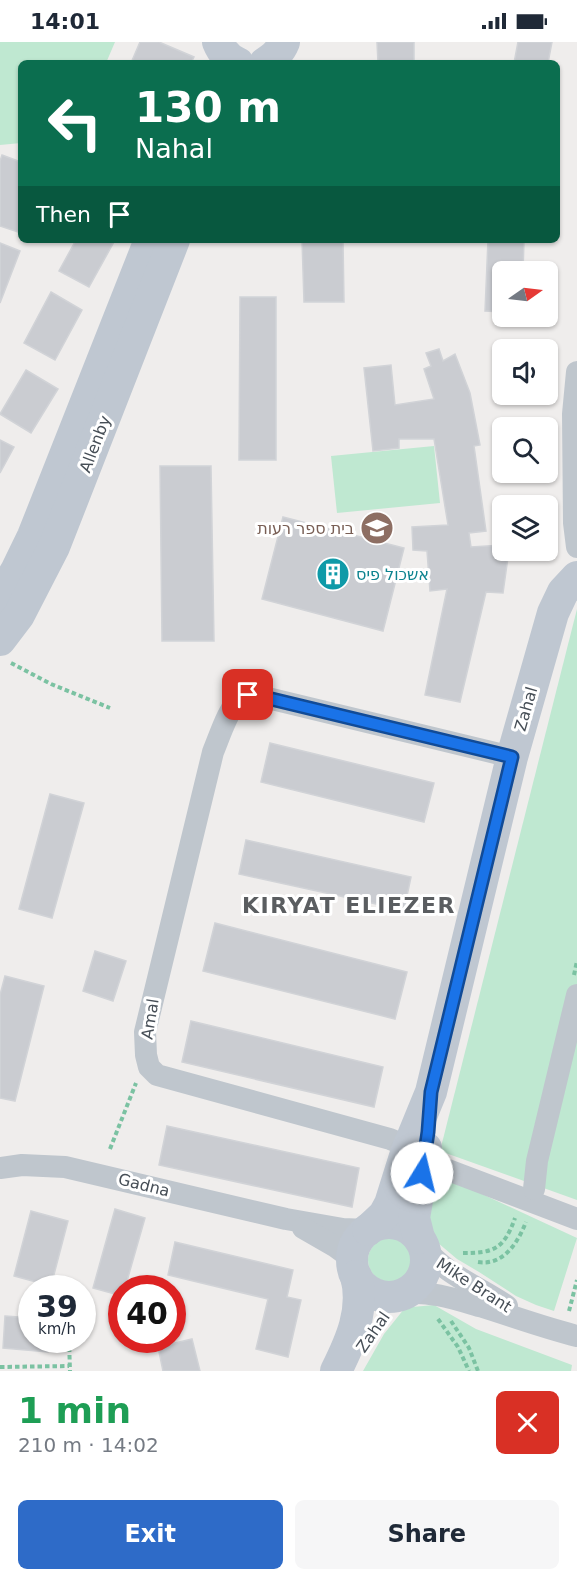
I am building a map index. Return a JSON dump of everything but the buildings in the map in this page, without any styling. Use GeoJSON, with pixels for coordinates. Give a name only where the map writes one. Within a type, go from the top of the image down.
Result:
{"type":"FeatureCollection","features":[{"type":"Feature","properties":{"kind":"street"},"geometry":{"type":"LineString","coordinates":[[216,60],[217,42]]}},
{"type":"Feature","properties":{"kind":"street"},"geometry":{"type":"LineString","coordinates":[[217,42],[226,56],[233,60]]}},
{"type":"Feature","properties":{"kind":"street"},"geometry":{"type":"LineString","coordinates":[[271,60],[284,42]]}},
{"type":"Feature","properties":{"kind":"street","name":"Allenby"},"geometry":{"type":"LineString","coordinates":[[0,598],[33,537],[149,243]]}},
{"type":"Feature","properties":{"kind":"street","name":"Allenby"},"geometry":{"type":"LineString","coordinates":[[5,651],[19,615],[54,547],[173,243]]}},
{"type":"Feature","properties":{"kind":"street"},"geometry":{"type":"LineString","coordinates":[[577,372],[573,414],[574,523],[577,548]]}},
{"type":"Feature","properties":{"kind":"street","name":"Zahal"},"geometry":{"type":"LineString","coordinates":[[368,1230],[384,1215],[413,1167],[428,1132],[431,1092],[512,757],[553,613],[563,592],[577,577]]}},
{"type":"Feature","properties":{"kind":"street","name":"Amal"},"geometry":{"type":"LineString","coordinates":[[149,1067],[145,1032],[213,752],[232,708],[240,698],[255,695],[512,757]]}},
{"type":"Feature","properties":{"kind":"street"},"geometry":{"type":"LineString","coordinates":[[534,1189],[537,1161],[577,995]]}},
{"type":"Feature","properties":{"kind":"street"},"geometry":{"type":"LineString","coordinates":[[149,1067],[157,1075],[390,1139],[397,1142],[413,1167],[448,1170],[577,1219]]}},
{"type":"Feature","properties":{"kind":"street","name":"Gadna"},"geometry":{"type":"LineString","coordinates":[[0,1168],[22,1165],[65,1167],[286,1219],[342,1229],[368,1230]]}},
{"type":"Feature","properties":{"kind":"street","name":"Zahal"},"geometry":{"type":"LineString","coordinates":[[413,1167],[414,1218],[421,1242]]}},
{"type":"Feature","properties":{"kind":"street","name":"Gadna"},"geometry":{"type":"LineString","coordinates":[[286,1219],[336,1246],[347,1255],[355,1272]]}},
{"type":"Feature","properties":{"kind":"street"},"geometry":{"type":"LineString","coordinates":[[386,1223],[396,1224],[406,1227],[421,1242],[426,1261],[423,1275],[418,1283],[404,1294],[387,1297],[378,1295],[363,1286],[355,1272],[353,1257],[356,1244],[368,1230],[386,1223]]}},
{"type":"Feature","properties":{"kind":"street","name":"Mike Brant"},"geometry":{"type":"LineString","coordinates":[[421,1242],[431,1257],[446,1269],[528,1320]]}},
{"type":"Feature","properties":{"kind":"street","name":"Zahal"},"geometry":{"type":"LineString","coordinates":[[336,1371],[355,1327],[359,1306],[359,1288],[355,1272]]}},
{"type":"Feature","properties":{"kind":"street","name":"Mike Brant"},"geometry":{"type":"LineString","coordinates":[[404,1294],[423,1292],[449,1296],[577,1335]]}},
{"type":"Feature","properties":{"kind":"street","name":"Zahal"},"geometry":{"type":"LineString","coordinates":[[345,1371],[381,1317],[404,1294]]}},
{"type":"Feature","properties":{"kind":"path"},"geometry":{"type":"LineString","coordinates":[[5,651],[51,684],[110,708]]}},
{"type":"Feature","properties":{"kind":"path"},"geometry":{"type":"LineString","coordinates":[[110,1149],[141,1070],[149,1067]]}},
{"type":"Feature","properties":{"kind":"path"},"geometry":{"type":"LineString","coordinates":[[474,1262],[483,1263],[506,1254],[514,1246],[529,1213]]}},
{"type":"Feature","properties":{"kind":"path"},"geometry":{"type":"LineString","coordinates":[[448,1316],[469,1348],[478,1371]]}},
{"type":"Feature","properties":{"kind":"path"},"geometry":{"type":"LineString","coordinates":[[0,1367],[70,1369],[69,1353]]}},
{"type":"Feature","properties":{"kind":"green space"},"geometry":{"type":"Polygon","coordinates":[[[0,42],[115,42],[107,60],[18,60],[18,143],[0,145],[0,42]]]}},
{"type":"Feature","properties":{"kind":"green space"},"geometry":{"type":"Polygon","coordinates":[[[434,446],[440,503],[337,513],[331,456],[434,446]]]}},
{"type":"Feature","properties":{"kind":"green space"},"geometry":{"type":"Polygon","coordinates":[[[577,609],[577,1200],[440,1151],[577,609]]]}},
{"type":"Feature","properties":{"kind":"green space"},"geometry":{"type":"Polygon","coordinates":[[[441,1182],[453,1182],[469,1188],[577,1238],[554,1311],[516,1296],[457,1259],[438,1243],[427,1214],[432,1187],[441,1182]]]}},
{"type":"Feature","properties":{"kind":"green space"},"geometry":{"type":"Polygon","coordinates":[[[390,1238],[406,1244],[412,1260],[406,1276],[390,1282],[374,1276],[368,1260],[374,1244],[390,1238]]]}},
{"type":"Feature","properties":{"kind":"green space"},"geometry":{"type":"Polygon","coordinates":[[[434,1305],[476,1329],[572,1365],[571,1371],[363,1371],[384,1334],[404,1309],[434,1305]]]}},
{"type":"Feature","properties":{"kind":"place","name":"בית ספר רעות"},"geometry":{"type":"Point","coordinates":[377,528]}},
{"type":"Feature","properties":{"kind":"place","name":"אשכול פיס"},"geometry":{"type":"Point","coordinates":[333,574]}},
{"type":"Feature","properties":{"kind":"district","name":"KIRYAT ELIEZER"},"geometry":{"type":"Point","coordinates":[349,905]}},
{"type":"Feature","properties":{"kind":"route"},"geometry":{"type":"LineString","coordinates":[[248,695],[512,757],[431,1092],[422,1173]]}}]}
